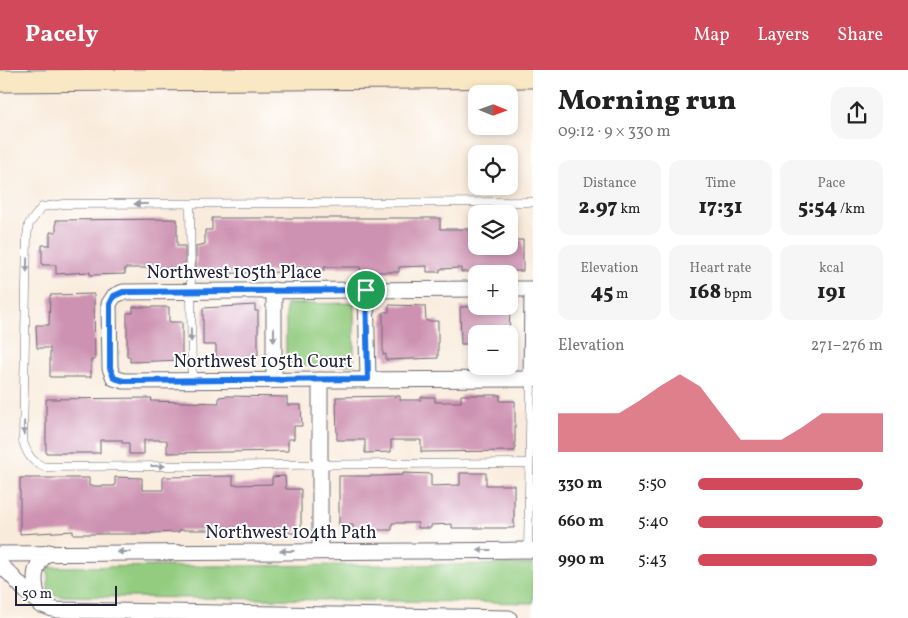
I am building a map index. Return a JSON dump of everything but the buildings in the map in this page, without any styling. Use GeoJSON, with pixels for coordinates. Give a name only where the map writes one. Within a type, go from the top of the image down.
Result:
{"type":"FeatureCollection","features":[{"type":"Feature","properties":{"kind":"main road"},"geometry":{"type":"LineString","coordinates":[[0,81],[533,77]]}},
{"type":"Feature","properties":{"kind":"street","name":"Northwest 105th Place"},"geometry":{"type":"LineString","coordinates":[[114,378],[110,368],[110,304],[114,296],[123,292],[468,289]]}},
{"type":"Feature","properties":{"kind":"street"},"geometry":{"type":"LineString","coordinates":[[518,289],[532,289],[532,379]]}},
{"type":"Feature","properties":{"kind":"street"},"geometry":{"type":"LineString","coordinates":[[274,290],[274,380]]}},
{"type":"Feature","properties":{"kind":"street"},"geometry":{"type":"LineString","coordinates":[[366,290],[368,379]]}},
{"type":"Feature","properties":{"kind":"street","name":"Northwest 105th Court"},"geometry":{"type":"LineString","coordinates":[[114,378],[124,381],[532,379]]}},
{"type":"Feature","properties":{"kind":"street"},"geometry":{"type":"LineString","coordinates":[[320,380],[320,550]]}},
{"type":"Feature","properties":{"kind":"street","name":"Northwest 104th Path"},"geometry":{"type":"LineString","coordinates":[[0,554],[50,552],[530,550]]}},
{"type":"Feature","properties":{"kind":"street"},"geometry":{"type":"LineString","coordinates":[[40,605],[36,592],[36,569],[40,560],[50,552]]}},
{"type":"Feature","properties":{"kind":"street"},"geometry":{"type":"LineString","coordinates":[[0,565],[15,576],[31,598],[40,605],[57,610],[281,616],[509,618]]}},
{"type":"Feature","properties":{"kind":"lane"},"geometry":{"type":"LineString","coordinates":[[529,463],[44,467],[34,462],[27,454],[23,441],[27,236],[29,224],[42,207],[64,204],[533,202]]}},
{"type":"Feature","properties":{"kind":"lane"},"geometry":{"type":"LineString","coordinates":[[190,204],[192,380]]}},
{"type":"Feature","properties":{"kind":"lane"},"geometry":{"type":"LineString","coordinates":[[530,550],[529,463],[532,379]]}},
{"type":"Feature","properties":{"kind":"green space"},"geometry":{"type":"Polygon","coordinates":[[[354,303],[354,365],[286,365],[286,304],[354,303]]]}},
{"type":"Feature","properties":{"kind":"green space"},"geometry":{"type":"Polygon","coordinates":[[[533,564],[533,603],[60,596],[51,594],[48,590],[48,567],[533,564]]]}},
{"type":"Feature","properties":{"kind":"route"},"geometry":{"type":"LineString","coordinates":[[366,290],[368,379],[124,381],[114,378],[110,368],[110,304],[114,296],[123,292],[366,290]]}}]}
